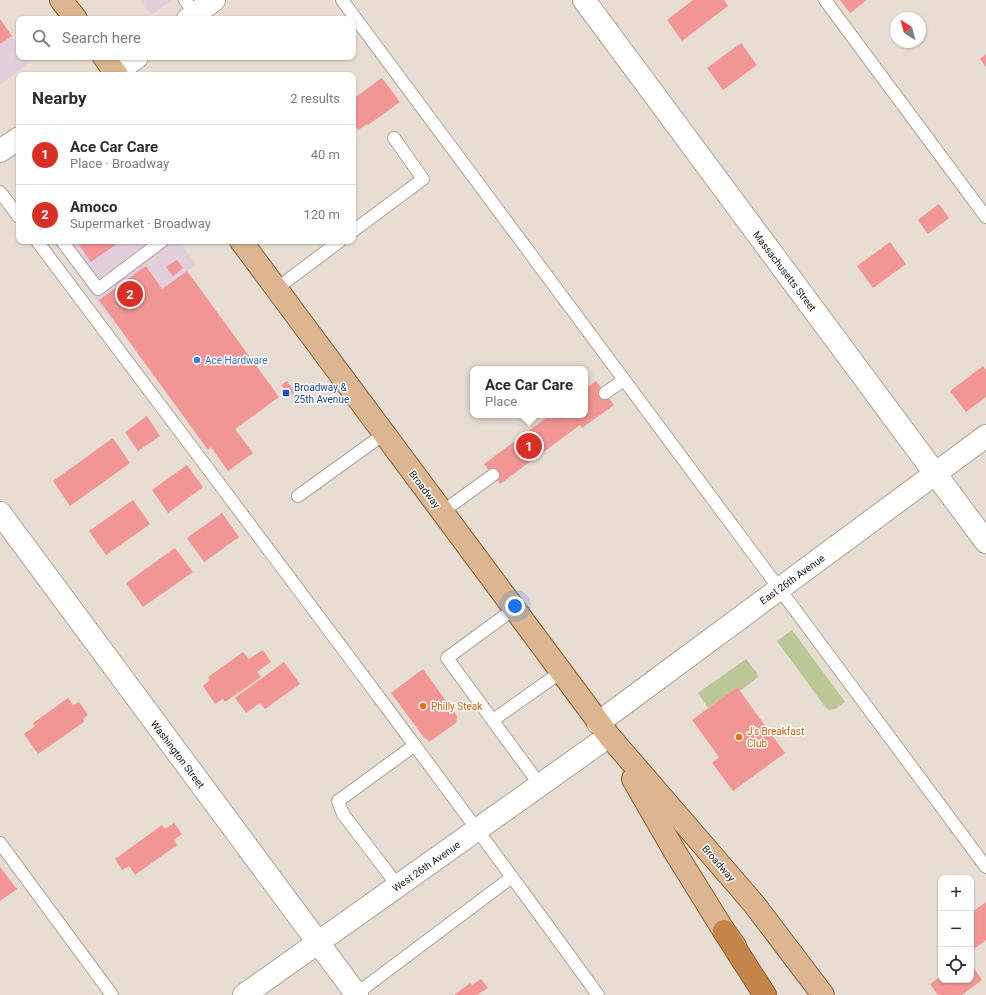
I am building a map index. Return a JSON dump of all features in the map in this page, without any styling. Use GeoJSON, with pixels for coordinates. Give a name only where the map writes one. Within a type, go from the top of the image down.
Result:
{"type":"FeatureCollection","features":[{"type":"Feature","properties":{"kind":"highway"},"geometry":{"type":"LineString","coordinates":[[724,931],[765,995]]}},
{"type":"Feature","properties":{"kind":"main road"},"geometry":{"type":"LineString","coordinates":[[61,0],[74,16]]}},
{"type":"Feature","properties":{"kind":"main road","name":"Broadway"},"geometry":{"type":"LineString","coordinates":[[243,244],[603,730],[754,904],[823,995]]}},
{"type":"Feature","properties":{"kind":"main road","name":"Broadway"},"geometry":{"type":"LineString","coordinates":[[603,730],[675,852],[724,931],[772,995]]}},
{"type":"Feature","properties":{"kind":"street"},"geometry":{"type":"LineString","coordinates":[[190,11],[214,0]]}},
{"type":"Feature","properties":{"kind":"street","name":"Massachusetts Street"},"geometry":{"type":"LineString","coordinates":[[584,0],[986,542]]}},
{"type":"Feature","properties":{"kind":"street"},"geometry":{"type":"LineString","coordinates":[[112,70],[131,60]]}},
{"type":"Feature","properties":{"kind":"street"},"geometry":{"type":"LineString","coordinates":[[0,151],[16,140]]}},
{"type":"Feature","properties":{"kind":"street","name":"East 26th Avenue"},"geometry":{"type":"LineString","coordinates":[[603,730],[780,589],[986,436]]}},
{"type":"Feature","properties":{"kind":"street","name":"Washington Street"},"geometry":{"type":"LineString","coordinates":[[0,513],[357,995]]}},
{"type":"Feature","properties":{"kind":"street","name":"West 26th Avenue"},"geometry":{"type":"LineString","coordinates":[[244,995],[540,785],[603,730]]}},
{"type":"Feature","properties":{"kind":"lane"},"geometry":{"type":"LineString","coordinates":[[342,0],[354,16]]}},
{"type":"Feature","properties":{"kind":"lane"},"geometry":{"type":"LineString","coordinates":[[825,0],[986,217]]}},
{"type":"Feature","properties":{"kind":"lane"},"geometry":{"type":"LineString","coordinates":[[356,19],[986,867]]}},
{"type":"Feature","properties":{"kind":"lane"},"geometry":{"type":"LineString","coordinates":[[356,229],[423,179],[394,138]]}},
{"type":"Feature","properties":{"kind":"lane"},"geometry":{"type":"LineString","coordinates":[[0,192],[16,213]]}},
{"type":"Feature","properties":{"kind":"lane"},"geometry":{"type":"LineString","coordinates":[[39,244],[414,745],[598,995]]}},
{"type":"Feature","properties":{"kind":"lane"},"geometry":{"type":"LineString","coordinates":[[64,244],[98,289],[158,244]]}},
{"type":"Feature","properties":{"kind":"lane"},"geometry":{"type":"LineString","coordinates":[[276,289],[336,244]]}},
{"type":"Feature","properties":{"kind":"lane"},"geometry":{"type":"LineString","coordinates":[[605,393],[624,380]]}},
{"type":"Feature","properties":{"kind":"lane"},"geometry":{"type":"LineString","coordinates":[[298,496],[384,434]]}},
{"type":"Feature","properties":{"kind":"lane"},"geometry":{"type":"LineString","coordinates":[[442,512],[493,475]]}},
{"type":"Feature","properties":{"kind":"lane"},"geometry":{"type":"LineString","coordinates":[[514,609],[447,658],[540,785]]}},
{"type":"Feature","properties":{"kind":"lane"},"geometry":{"type":"LineString","coordinates":[[493,720],[561,672]]}},
{"type":"Feature","properties":{"kind":"lane"},"geometry":{"type":"LineString","coordinates":[[398,886],[342,814],[338,801],[414,745]]}},
{"type":"Feature","properties":{"kind":"lane"},"geometry":{"type":"LineString","coordinates":[[0,843],[112,995]]}},
{"type":"Feature","properties":{"kind":"lane"},"geometry":{"type":"LineString","coordinates":[[357,995],[512,877]]}},
{"type":"Feature","properties":{"kind":"shaded area"},"geometry":{"type":"Polygon","coordinates":[[[140,0],[172,0],[151,15],[140,0]]]}},
{"type":"Feature","properties":{"kind":"shaded area"},"geometry":{"type":"Polygon","coordinates":[[[0,20],[16,42],[16,60],[29,60],[31,62],[0,85],[0,20]]]}},
{"type":"Feature","properties":{"kind":"shaded area"},"geometry":{"type":"Polygon","coordinates":[[[56,244],[181,244],[196,264],[114,325],[56,244]]]}},
{"type":"Feature","properties":{"kind":"green space"},"geometry":{"type":"Polygon","coordinates":[[[792,630],[845,702],[835,709],[829,710],[826,708],[777,641],[792,630]]]}},
{"type":"Feature","properties":{"kind":"green space"},"geometry":{"type":"Polygon","coordinates":[[[746,659],[757,673],[758,677],[740,691],[737,687],[708,708],[698,693],[746,659]]]}},
{"type":"Feature","properties":{"kind":"building"},"geometry":{"type":"Polygon","coordinates":[[[693,0],[724,0],[728,6],[682,41],[667,20],[693,0]]]}},
{"type":"Feature","properties":{"kind":"building"},"geometry":{"type":"Polygon","coordinates":[[[840,0],[867,0],[850,13],[840,0]]]}},
{"type":"Feature","properties":{"kind":"building"},"geometry":{"type":"Polygon","coordinates":[[[0,19],[12,36],[0,44],[0,19]]]}},
{"type":"Feature","properties":{"kind":"building"},"geometry":{"type":"Polygon","coordinates":[[[741,43],[757,65],[723,90],[707,68],[741,43]]]}},
{"type":"Feature","properties":{"kind":"building"},"geometry":{"type":"Polygon","coordinates":[[[986,54],[986,67],[980,59],[986,54]]]}},
{"type":"Feature","properties":{"kind":"building"},"geometry":{"type":"Polygon","coordinates":[[[382,78],[400,102],[368,125],[367,124],[358,130],[356,127],[356,97],[382,78]]]}},
{"type":"Feature","properties":{"kind":"building"},"geometry":{"type":"Polygon","coordinates":[[[939,204],[949,218],[928,234],[918,220],[939,204]]]}},
{"type":"Feature","properties":{"kind":"building"},"geometry":{"type":"Polygon","coordinates":[[[890,242],[906,264],[873,288],[857,266],[890,242]]]}},
{"type":"Feature","properties":{"kind":"building"},"geometry":{"type":"Polygon","coordinates":[[[78,244],[117,244],[91,262],[78,244]]]}},
{"type":"Feature","properties":{"kind":"building"},"geometry":{"type":"Polygon","coordinates":[[[177,260],[183,268],[173,276],[166,267],[177,260]]]}},
{"type":"Feature","properties":{"kind":"building","name":"Ace Hardware"},"geometry":{"type":"Polygon","coordinates":[[[146,266],[162,289],[187,271],[279,397],[235,429],[253,453],[228,471],[211,447],[208,450],[99,300],[146,266]]]}},
{"type":"Feature","properties":{"kind":"building"},"geometry":{"type":"Polygon","coordinates":[[[983,366],[986,370],[986,397],[966,412],[950,391],[983,366]]]}},
{"type":"Feature","properties":{"kind":"building"},"geometry":{"type":"Polygon","coordinates":[[[287,381],[295,392],[289,396],[281,385],[287,381]]]}},
{"type":"Feature","properties":{"kind":"building"},"geometry":{"type":"Polygon","coordinates":[[[596,381],[614,405],[582,428],[580,425],[500,484],[484,464],[546,418],[588,418],[588,387],[596,381]]]}},
{"type":"Feature","properties":{"kind":"building"},"geometry":{"type":"Polygon","coordinates":[[[147,416],[160,436],[138,451],[125,432],[147,416]]]}},
{"type":"Feature","properties":{"kind":"building"},"geometry":{"type":"Polygon","coordinates":[[[113,438],[130,463],[70,506],[53,481],[113,438]]]}},
{"type":"Feature","properties":{"kind":"building"},"geometry":{"type":"Polygon","coordinates":[[[187,465],[203,487],[168,513],[152,490],[187,465]]]}},
{"type":"Feature","properties":{"kind":"building"},"geometry":{"type":"Polygon","coordinates":[[[133,500],[150,524],[106,555],[89,531],[133,500]]]}},
{"type":"Feature","properties":{"kind":"building"},"geometry":{"type":"Polygon","coordinates":[[[222,513],[239,537],[204,562],[187,538],[222,513]]]}},
{"type":"Feature","properties":{"kind":"building"},"geometry":{"type":"Polygon","coordinates":[[[175,548],[193,572],[143,607],[126,583],[175,548]]]}},
{"type":"Feature","properties":{"kind":"building"},"geometry":{"type":"Polygon","coordinates":[[[263,650],[271,662],[257,672],[261,677],[225,702],[223,699],[215,704],[203,686],[210,680],[208,677],[243,652],[249,659],[263,650]]]}},
{"type":"Feature","properties":{"kind":"building"},"geometry":{"type":"Polygon","coordinates":[[[284,662],[300,684],[265,709],[260,703],[246,713],[235,698],[284,662]]]}},
{"type":"Feature","properties":{"kind":"building","name":"Philly Steak"},"geometry":{"type":"Polygon","coordinates":[[[423,669],[457,716],[456,723],[429,742],[426,738],[425,739],[391,693],[423,669]]]}},
{"type":"Feature","properties":{"kind":"building","name":"J's Breakfast Club"},"geometry":{"type":"Polygon","coordinates":[[[737,687],[785,753],[733,791],[712,763],[719,757],[692,720],[737,687]]]}},
{"type":"Feature","properties":{"kind":"building"},"geometry":{"type":"Polygon","coordinates":[[[68,698],[73,705],[79,702],[88,715],[83,719],[84,722],[38,754],[24,734],[35,726],[33,723],[68,698]]]}},
{"type":"Feature","properties":{"kind":"building"},"geometry":{"type":"Polygon","coordinates":[[[174,823],[182,834],[174,840],[177,845],[135,875],[129,866],[122,870],[115,859],[162,825],[165,829],[174,823]]]}},
{"type":"Feature","properties":{"kind":"building"},"geometry":{"type":"Polygon","coordinates":[[[0,867],[17,889],[0,901],[0,867]]]}},
{"type":"Feature","properties":{"kind":"building"},"geometry":{"type":"Polygon","coordinates":[[[986,902],[986,940],[974,949],[974,911],[986,902]]]}},
{"type":"Feature","properties":{"kind":"building"},"geometry":{"type":"Polygon","coordinates":[[[974,968],[982,980],[962,995],[938,995],[930,984],[938,978],[938,983],[974,983],[974,968]]]}},
{"type":"Feature","properties":{"kind":"building"},"geometry":{"type":"Polygon","coordinates":[[[481,979],[488,988],[478,994],[479,995],[454,995],[470,983],[472,985],[481,979]]]}},
{"type":"Feature","properties":{"kind":"place","name":"Amoco"},"geometry":{"type":"Point","coordinates":[130,294]}},
{"type":"Feature","properties":{"kind":"place","name":"Ace Hardware"},"geometry":{"type":"Point","coordinates":[197,360]}},
{"type":"Feature","properties":{"kind":"place","name":"Broadway & 25th Avenue"},"geometry":{"type":"Point","coordinates":[286,393]}},
{"type":"Feature","properties":{"kind":"place","name":"Ace Car Care"},"geometry":{"type":"Point","coordinates":[529,446]}},
{"type":"Feature","properties":{"kind":"place","name":"Philly Steak"},"geometry":{"type":"Point","coordinates":[423,706]}},
{"type":"Feature","properties":{"kind":"place","name":"J's Breakfast Club"},"geometry":{"type":"Point","coordinates":[739,737]}}]}
